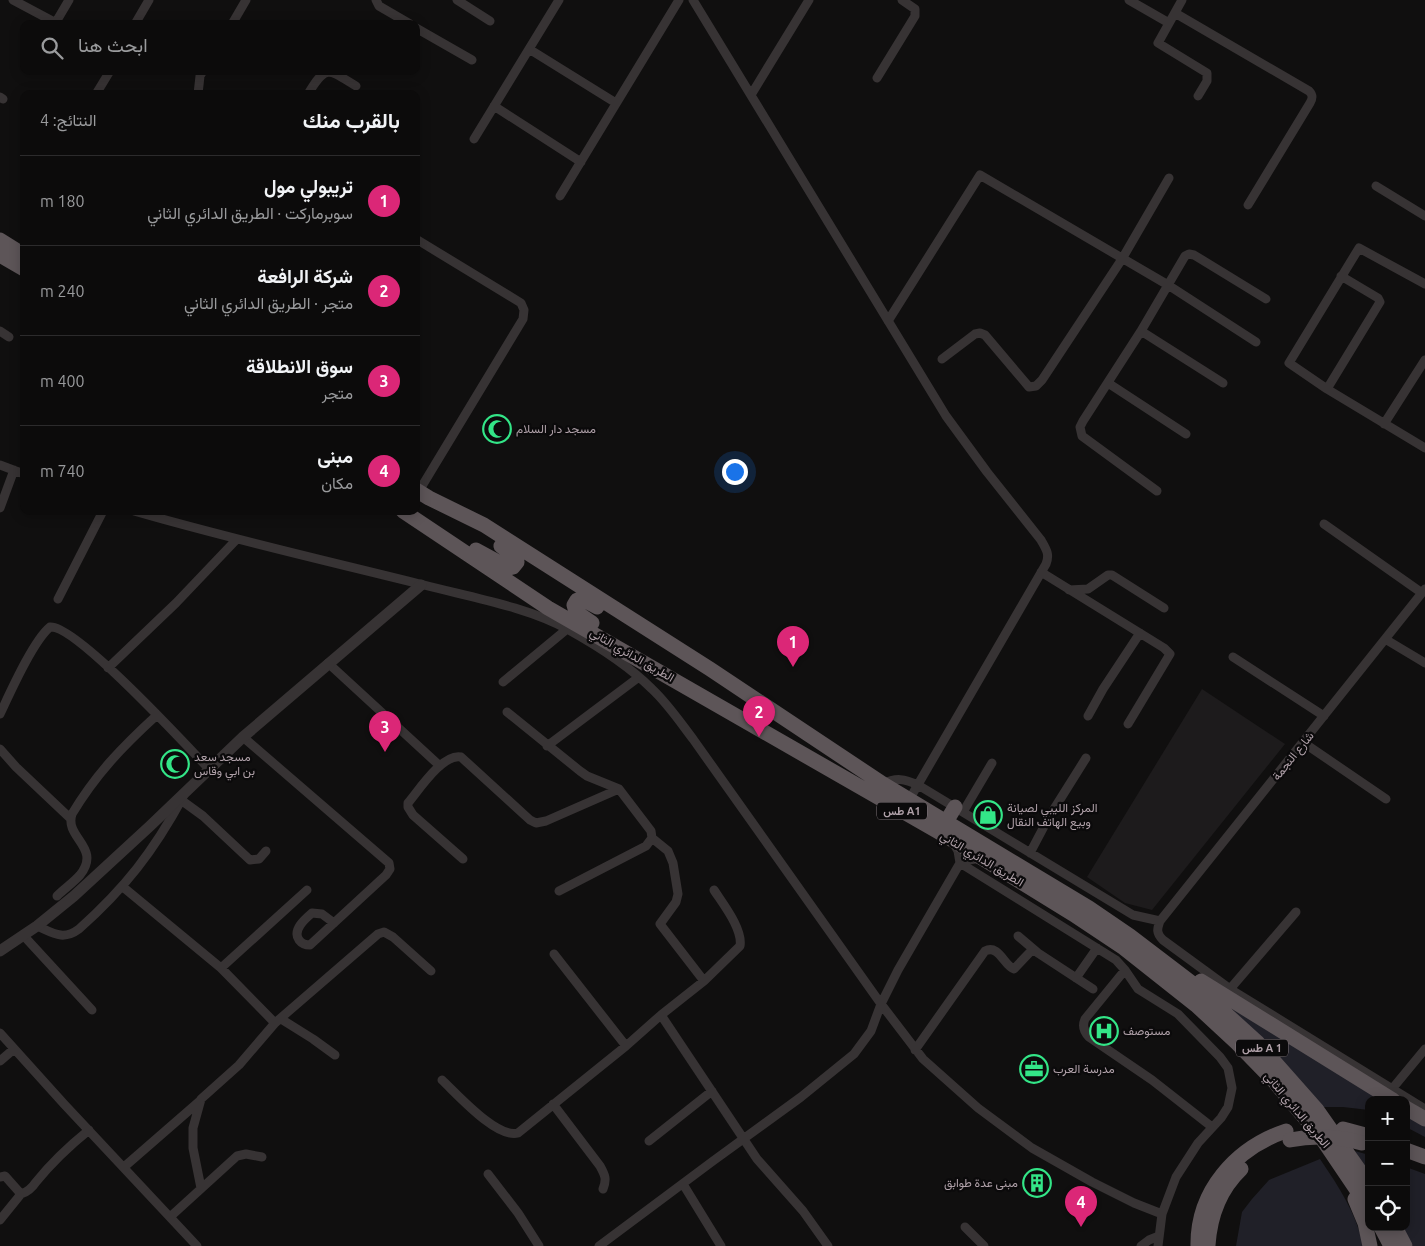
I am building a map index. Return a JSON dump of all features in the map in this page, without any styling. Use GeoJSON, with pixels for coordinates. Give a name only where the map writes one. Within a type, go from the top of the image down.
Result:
{"type":"FeatureCollection","features":[{"type":"Feature","properties":{"kind":"highway"},"geometry":{"type":"LineString","coordinates":[[0,240],[20,252]]}},
{"type":"Feature","properties":{"kind":"highway"},"geometry":{"type":"LineString","coordinates":[[0,255],[20,267]]}},
{"type":"Feature","properties":{"kind":"highway"},"geometry":{"type":"LineString","coordinates":[[419,515],[509,568],[516,564],[516,558],[492,538],[421,493]]}},
{"type":"Feature","properties":{"kind":"highway","name":"الطريق الدائري الثاني"},"geometry":{"type":"LineString","coordinates":[[421,493],[488,527],[710,668],[883,784],[1082,904],[1130,936],[1193,984],[1257,1042],[1317,1110],[1365,1178]]}},
{"type":"Feature","properties":{"kind":"highway","name":"الطريق الدائري الثاني"},"geometry":{"type":"LineString","coordinates":[[409,515],[548,608],[982,858],[1043,905],[1124,948],[1196,1005],[1274,1081],[1321,1137],[1365,1202]]}},
{"type":"Feature","properties":{"kind":"highway"},"geometry":{"type":"LineString","coordinates":[[692,690],[672,672],[578,614],[575,610],[576,602],[580,599],[585,599],[677,654],[710,668]]}},
{"type":"Feature","properties":{"kind":"highway"},"geometry":{"type":"LineString","coordinates":[[946,822],[959,810]]}},
{"type":"Feature","properties":{"kind":"highway"},"geometry":{"type":"LineString","coordinates":[[1130,936],[1393,1094]]}},
{"type":"Feature","properties":{"kind":"highway"},"geometry":{"type":"LineString","coordinates":[[1410,1110],[1425,1119]]}},
{"type":"Feature","properties":{"kind":"highway"},"geometry":{"type":"LineString","coordinates":[[1208,1246],[1210,1226],[1216,1206],[1231,1180],[1245,1164],[1257,1155],[1288,1135],[1314,1126],[1343,1129],[1365,1141]]}},
{"type":"Feature","properties":{"kind":"highway"},"geometry":{"type":"LineString","coordinates":[[1198,1246],[1198,1232],[1203,1210],[1212,1190],[1231,1164],[1247,1150],[1266,1138],[1288,1135],[1326,1136],[1365,1142]]}},
{"type":"Feature","properties":{"kind":"highway"},"geometry":{"type":"LineString","coordinates":[[1410,1151],[1425,1157]]}},
{"type":"Feature","properties":{"kind":"highway"},"geometry":{"type":"LineString","coordinates":[[1334,1155],[1362,1213],[1370,1246]]}},
{"type":"Feature","properties":{"kind":"highway"},"geometry":{"type":"LineString","coordinates":[[1410,1160],[1425,1166]]}},
{"type":"Feature","properties":{"kind":"highway"},"geometry":{"type":"LineString","coordinates":[[1382,1231],[1391,1246]]}},
{"type":"Feature","properties":{"kind":"highway"},"geometry":{"type":"LineString","coordinates":[[1396,1231],[1405,1246]]}},
{"type":"Feature","properties":{"kind":"street"},"geometry":{"type":"LineString","coordinates":[[13,0],[51,20]]}},
{"type":"Feature","properties":{"kind":"street"},"geometry":{"type":"LineString","coordinates":[[59,20],[69,0]]}},
{"type":"Feature","properties":{"kind":"street"},"geometry":{"type":"LineString","coordinates":[[138,20],[149,0]]}},
{"type":"Feature","properties":{"kind":"street"},"geometry":{"type":"LineString","coordinates":[[234,20],[246,0]]}},
{"type":"Feature","properties":{"kind":"street"},"geometry":{"type":"LineString","coordinates":[[376,0],[380,6],[403,20]]}},
{"type":"Feature","properties":{"kind":"street"},"geometry":{"type":"LineString","coordinates":[[457,0],[490,22]]}},
{"type":"Feature","properties":{"kind":"street"},"geometry":{"type":"LineString","coordinates":[[474,139],[559,0]]}},
{"type":"Feature","properties":{"kind":"street"},"geometry":{"type":"LineString","coordinates":[[560,196],[679,0]]}},
{"type":"Feature","properties":{"kind":"street"},"geometry":{"type":"LineString","coordinates":[[694,0],[946,416],[987,472],[1041,540],[1048,552],[1048,558],[1041,572],[910,800]]}},
{"type":"Feature","properties":{"kind":"street"},"geometry":{"type":"LineString","coordinates":[[751,95],[809,0]]}},
{"type":"Feature","properties":{"kind":"street"},"geometry":{"type":"LineString","coordinates":[[877,78],[915,16],[915,9],[902,0]]}},
{"type":"Feature","properties":{"kind":"street"},"geometry":{"type":"LineString","coordinates":[[1130,0],[1169,24]]}},
{"type":"Feature","properties":{"kind":"street"},"geometry":{"type":"LineString","coordinates":[[1182,0],[1158,43],[1207,73],[1207,81],[1198,96]]}},
{"type":"Feature","properties":{"kind":"street"},"geometry":{"type":"LineString","coordinates":[[1175,12],[1312,94],[1310,103],[1248,205]]}},
{"type":"Feature","properties":{"kind":"street"},"geometry":{"type":"LineString","coordinates":[[420,30],[472,60]]}},
{"type":"Feature","properties":{"kind":"street"},"geometry":{"type":"LineString","coordinates":[[529,49],[616,103]]}},
{"type":"Feature","properties":{"kind":"street"},"geometry":{"type":"LineString","coordinates":[[98,90],[108,75]]}},
{"type":"Feature","properties":{"kind":"street"},"geometry":{"type":"LineString","coordinates":[[198,90],[201,75]]}},
{"type":"Feature","properties":{"kind":"street"},"geometry":{"type":"LineString","coordinates":[[310,90],[319,75]]}},
{"type":"Feature","properties":{"kind":"street"},"geometry":{"type":"LineString","coordinates":[[336,75],[356,86]]}},
{"type":"Feature","properties":{"kind":"street"},"geometry":{"type":"LineString","coordinates":[[494,106],[581,162]]}},
{"type":"Feature","properties":{"kind":"street"},"geometry":{"type":"LineString","coordinates":[[888,321],[980,175],[1168,285],[1256,342]]}},
{"type":"Feature","properties":{"kind":"street"},"geometry":{"type":"LineString","coordinates":[[942,359],[975,334],[980,333],[988,339],[1029,387],[1036,386],[1042,380],[1122,259],[1169,178]]}},
{"type":"Feature","properties":{"kind":"street"},"geometry":{"type":"LineString","coordinates":[[1376,186],[1425,216]]}},
{"type":"Feature","properties":{"kind":"street"},"geometry":{"type":"LineString","coordinates":[[420,241],[521,303],[524,310],[523,319],[421,493]]}},
{"type":"Feature","properties":{"kind":"street"},"geometry":{"type":"LineString","coordinates":[[1425,284],[1359,248],[1289,363],[1327,389],[1425,448]]}},
{"type":"Feature","properties":{"kind":"street"},"geometry":{"type":"LineString","coordinates":[[1158,491],[1082,436],[1080,427],[1141,331],[1185,256],[1189,254],[1266,299]]}},
{"type":"Feature","properties":{"kind":"street"},"geometry":{"type":"LineString","coordinates":[[1327,389],[1380,302],[1378,298],[1341,276]]}},
{"type":"Feature","properties":{"kind":"street"},"geometry":{"type":"LineString","coordinates":[[1141,331],[1224,383]]}},
{"type":"Feature","properties":{"kind":"street"},"geometry":{"type":"LineString","coordinates":[[0,332],[9,337]]}},
{"type":"Feature","properties":{"kind":"street"},"geometry":{"type":"LineString","coordinates":[[1384,424],[1425,360]]}},
{"type":"Feature","properties":{"kind":"street"},"geometry":{"type":"LineString","coordinates":[[1108,383],[1186,434]]}},
{"type":"Feature","properties":{"kind":"street"},"geometry":{"type":"LineString","coordinates":[[0,465],[20,472]]}},
{"type":"Feature","properties":{"kind":"street"},"geometry":{"type":"LineString","coordinates":[[0,508],[14,470]]}},
{"type":"Feature","properties":{"kind":"street"},"geometry":{"type":"LineString","coordinates":[[58,599],[101,515]]}},
{"type":"Feature","properties":{"kind":"street"},"geometry":{"type":"LineString","coordinates":[[148,515],[236,540],[501,605],[567,629],[592,643],[654,690],[693,739],[881,1004],[915,1050],[929,1065],[978,1108],[1032,1148],[1092,1182],[1134,1203],[1162,1214]]}},
{"type":"Feature","properties":{"kind":"street"},"geometry":{"type":"LineString","coordinates":[[1324,524],[1424,591]]}},
{"type":"Feature","properties":{"kind":"street"},"geometry":{"type":"LineString","coordinates":[[108,668],[176,603],[236,540]]}},
{"type":"Feature","properties":{"kind":"street"},"geometry":{"type":"LineString","coordinates":[[1041,572],[1164,648],[1170,656],[1128,724]]}},
{"type":"Feature","properties":{"kind":"street"},"geometry":{"type":"LineString","coordinates":[[1069,590],[1088,589],[1108,575],[1112,575],[1164,608]]}},
{"type":"Feature","properties":{"kind":"street"},"geometry":{"type":"LineString","coordinates":[[0,951],[37,926],[111,863],[243,737],[421,584]]}},
{"type":"Feature","properties":{"kind":"street","name":"شارع النجمة"},"geometry":{"type":"LineString","coordinates":[[1160,921],[1424,591]]}},
{"type":"Feature","properties":{"kind":"street"},"geometry":{"type":"LineString","coordinates":[[0,714],[27,661],[46,630],[54,626],[75,639],[108,668],[209,769]]}},
{"type":"Feature","properties":{"kind":"street"},"geometry":{"type":"LineString","coordinates":[[503,682],[567,629]]}},
{"type":"Feature","properties":{"kind":"street"},"geometry":{"type":"LineString","coordinates":[[1088,716],[1103,689],[1140,633]]}},
{"type":"Feature","properties":{"kind":"street"},"geometry":{"type":"LineString","coordinates":[[1385,639],[1425,663]]}},
{"type":"Feature","properties":{"kind":"street"},"geometry":{"type":"LineString","coordinates":[[1233,657],[1324,716]]}},
{"type":"Feature","properties":{"kind":"street"},"geometry":{"type":"LineString","coordinates":[[328,663],[440,766]]}},
{"type":"Feature","properties":{"kind":"street"},"geometry":{"type":"LineString","coordinates":[[547,746],[639,678]]}},
{"type":"Feature","properties":{"kind":"street"},"geometry":{"type":"LineString","coordinates":[[507,712],[547,746],[587,776],[619,789],[651,831],[652,838],[668,851],[673,863],[678,894],[676,902],[660,924],[704,981]]}},
{"type":"Feature","properties":{"kind":"street"},"geometry":{"type":"LineString","coordinates":[[57,896],[80,874],[87,855],[86,848],[72,828],[71,819],[83,796],[105,766],[126,743],[157,715]]}},
{"type":"Feature","properties":{"kind":"street"},"geometry":{"type":"LineString","coordinates":[[243,737],[389,863],[389,872],[334,924]]}},
{"type":"Feature","properties":{"kind":"street"},"geometry":{"type":"LineString","coordinates":[[1304,743],[1386,799]]}},
{"type":"Feature","properties":{"kind":"street"},"geometry":{"type":"LineString","coordinates":[[0,749],[16,767],[71,819]]}},
{"type":"Feature","properties":{"kind":"street"},"geometry":{"type":"LineString","coordinates":[[464,859],[413,815],[408,807],[408,803],[440,766],[452,756],[461,757],[530,820],[536,823],[546,821],[619,789]]}},
{"type":"Feature","properties":{"kind":"street"},"geometry":{"type":"LineString","coordinates":[[1030,853],[1049,817],[1086,758]]}},
{"type":"Feature","properties":{"kind":"street"},"geometry":{"type":"LineString","coordinates":[[959,810],[992,763]]}},
{"type":"Feature","properties":{"kind":"street"},"geometry":{"type":"LineString","coordinates":[[883,784],[897,779],[918,785],[1133,915],[1160,921],[1157,932],[1163,940],[1230,989],[1393,1094],[1425,1109]]}},
{"type":"Feature","properties":{"kind":"street"},"geometry":{"type":"LineString","coordinates":[[184,795],[203,816],[250,860],[258,859],[266,851]]}},
{"type":"Feature","properties":{"kind":"street"},"geometry":{"type":"LineString","coordinates":[[37,926],[58,935],[66,936],[72,935],[89,920],[123,887],[161,836],[184,795]]}},
{"type":"Feature","properties":{"kind":"street"},"geometry":{"type":"LineString","coordinates":[[559,890],[646,846],[652,838]]}},
{"type":"Feature","properties":{"kind":"street"},"geometry":{"type":"LineString","coordinates":[[599,1246],[808,1092],[854,1054],[871,1031],[881,1004],[918,934],[960,863],[958,851],[951,840]]}},
{"type":"Feature","properties":{"kind":"street"},"geometry":{"type":"LineString","coordinates":[[960,863],[982,858]]}},
{"type":"Feature","properties":{"kind":"street"},"geometry":{"type":"LineString","coordinates":[[960,863],[1043,905],[1097,948],[1116,960],[1138,989],[1178,1014],[1224,1063],[1230,1075],[1231,1094],[1225,1112],[1182,1165],[1162,1214],[1158,1246]]}},
{"type":"Feature","properties":{"kind":"street"},"geometry":{"type":"LineString","coordinates":[[123,887],[220,968],[278,1021],[297,1028],[335,1055]]}},
{"type":"Feature","properties":{"kind":"street"},"geometry":{"type":"LineString","coordinates":[[220,968],[307,890]]}},
{"type":"Feature","properties":{"kind":"street"},"geometry":{"type":"LineString","coordinates":[[442,1080],[490,1123],[508,1134],[518,1133],[704,981],[740,946],[741,940],[731,917],[714,890]]}},
{"type":"Feature","properties":{"kind":"street"},"geometry":{"type":"LineString","coordinates":[[1230,989],[1296,912]]}},
{"type":"Feature","properties":{"kind":"street"},"geometry":{"type":"LineString","coordinates":[[124,1167],[202,1100],[238,1065],[278,1021],[378,934],[384,932],[393,937],[431,971]]}},
{"type":"Feature","properties":{"kind":"street"},"geometry":{"type":"LineString","coordinates":[[23,935],[92,1010]]}},
{"type":"Feature","properties":{"kind":"street"},"geometry":{"type":"LineString","coordinates":[[1018,936],[1093,989]]}},
{"type":"Feature","properties":{"kind":"street"},"geometry":{"type":"LineString","coordinates":[[915,1050],[985,951],[993,950],[1014,969],[1033,948]]}},
{"type":"Feature","properties":{"kind":"street"},"geometry":{"type":"LineString","coordinates":[[1076,978],[1097,948]]}},
{"type":"Feature","properties":{"kind":"street"},"geometry":{"type":"LineString","coordinates":[[554,954],[626,1046]]}},
{"type":"Feature","properties":{"kind":"street"},"geometry":{"type":"LineString","coordinates":[[1125,970],[1085,1019],[1083,1026],[1085,1032],[1089,1037],[1212,1126]]}},
{"type":"Feature","properties":{"kind":"street"},"geometry":{"type":"LineString","coordinates":[[661,1015],[757,1160],[803,1211],[828,1246]]}},
{"type":"Feature","properties":{"kind":"street"},"geometry":{"type":"LineString","coordinates":[[0,1033],[196,1246]]}},
{"type":"Feature","properties":{"kind":"street"},"geometry":{"type":"LineString","coordinates":[[0,1061],[14,1049]]}},
{"type":"Feature","properties":{"kind":"street"},"geometry":{"type":"LineString","coordinates":[[1393,1094],[1425,1049]]}},
{"type":"Feature","properties":{"kind":"street"},"geometry":{"type":"LineString","coordinates":[[649,1141],[712,1091]]}},
{"type":"Feature","properties":{"kind":"street"},"geometry":{"type":"LineString","coordinates":[[201,1188],[192,1139],[202,1100]]}},
{"type":"Feature","properties":{"kind":"street"},"geometry":{"type":"LineString","coordinates":[[553,1104],[600,1166],[605,1176],[604,1189]]}},
{"type":"Feature","properties":{"kind":"street"},"geometry":{"type":"LineString","coordinates":[[0,1220],[21,1194],[29,1190],[52,1162],[89,1130]]}},
{"type":"Feature","properties":{"kind":"street"},"geometry":{"type":"LineString","coordinates":[[170,1217],[237,1156],[246,1154],[262,1157]]}},
{"type":"Feature","properties":{"kind":"street"},"geometry":{"type":"LineString","coordinates":[[488,1174],[518,1212],[539,1246]]}},
{"type":"Feature","properties":{"kind":"street"},"geometry":{"type":"LineString","coordinates":[[0,1177],[5,1176],[21,1194]]}},
{"type":"Feature","properties":{"kind":"street"},"geometry":{"type":"LineString","coordinates":[[683,1184],[721,1246]]}},
{"type":"Feature","properties":{"kind":"street"},"geometry":{"type":"LineString","coordinates":[[965,1227],[984,1246]]}},
{"type":"Feature","properties":{"kind":"street"},"geometry":{"type":"LineString","coordinates":[[1141,1246],[1159,1236]]}},
{"type":"Feature","properties":{"kind":"shaded area"},"geometry":{"type":"Polygon","coordinates":[[[1202,689],[1285,744],[1152,910],[1125,903],[1087,877],[1202,689]]]}},
{"type":"Feature","properties":{"kind":"shaded area"},"geometry":{"type":"Polygon","coordinates":[[[1227,1004],[1379,1096],[1365,1096],[1365,1110],[1323,1107],[1227,1004]]]}},
{"type":"Feature","properties":{"kind":"shaded area"},"geometry":{"type":"Polygon","coordinates":[[[1410,1116],[1425,1125],[1425,1137],[1410,1129],[1410,1116]]]}},
{"type":"Feature","properties":{"kind":"shaded area"},"geometry":{"type":"Polygon","coordinates":[[[1355,1151],[1365,1154],[1365,1168],[1355,1151]]]}},
{"type":"Feature","properties":{"kind":"shaded area"},"geometry":{"type":"Polygon","coordinates":[[[1320,1159],[1346,1201],[1364,1246],[1236,1246],[1242,1212],[1269,1180],[1320,1159]]]}},
{"type":"Feature","properties":{"kind":"shaded area"},"geometry":{"type":"Polygon","coordinates":[[[1410,1168],[1425,1174],[1425,1246],[1413,1246],[1404,1231],[1410,1231],[1410,1168]]]}},
{"type":"Feature","properties":{"kind":"place","name":"مسجد دار السلام"},"geometry":{"type":"Point","coordinates":[497,429]}},
{"type":"Feature","properties":{"kind":"place","name":"تريبولي مول"},"geometry":{"type":"Point","coordinates":[793,667]}},
{"type":"Feature","properties":{"kind":"place","name":"شركة الرافعة"},"geometry":{"type":"Point","coordinates":[759,737]}},
{"type":"Feature","properties":{"kind":"place","name":"سوق الانطلاقة"},"geometry":{"type":"Point","coordinates":[385,752]}},
{"type":"Feature","properties":{"kind":"place","name":"مسجد سعد بن ابي وقاس"},"geometry":{"type":"Point","coordinates":[175,764]}},
{"type":"Feature","properties":{"kind":"place","name":"المركز الليبي لصيانة وبيع الهاتف النقال"},"geometry":{"type":"Point","coordinates":[988,815]}},
{"type":"Feature","properties":{"kind":"place","name":"مستوصف"},"geometry":{"type":"Point","coordinates":[1104,1031]}},
{"type":"Feature","properties":{"kind":"place","name":"مدرسة العرب"},"geometry":{"type":"Point","coordinates":[1034,1069]}},
{"type":"Feature","properties":{"kind":"place","name":"مبنى عدة طوابق"},"geometry":{"type":"Point","coordinates":[1037,1183]}},
{"type":"Feature","properties":{"kind":"place","name":"مبنى"},"geometry":{"type":"Point","coordinates":[1081,1227]}}]}
